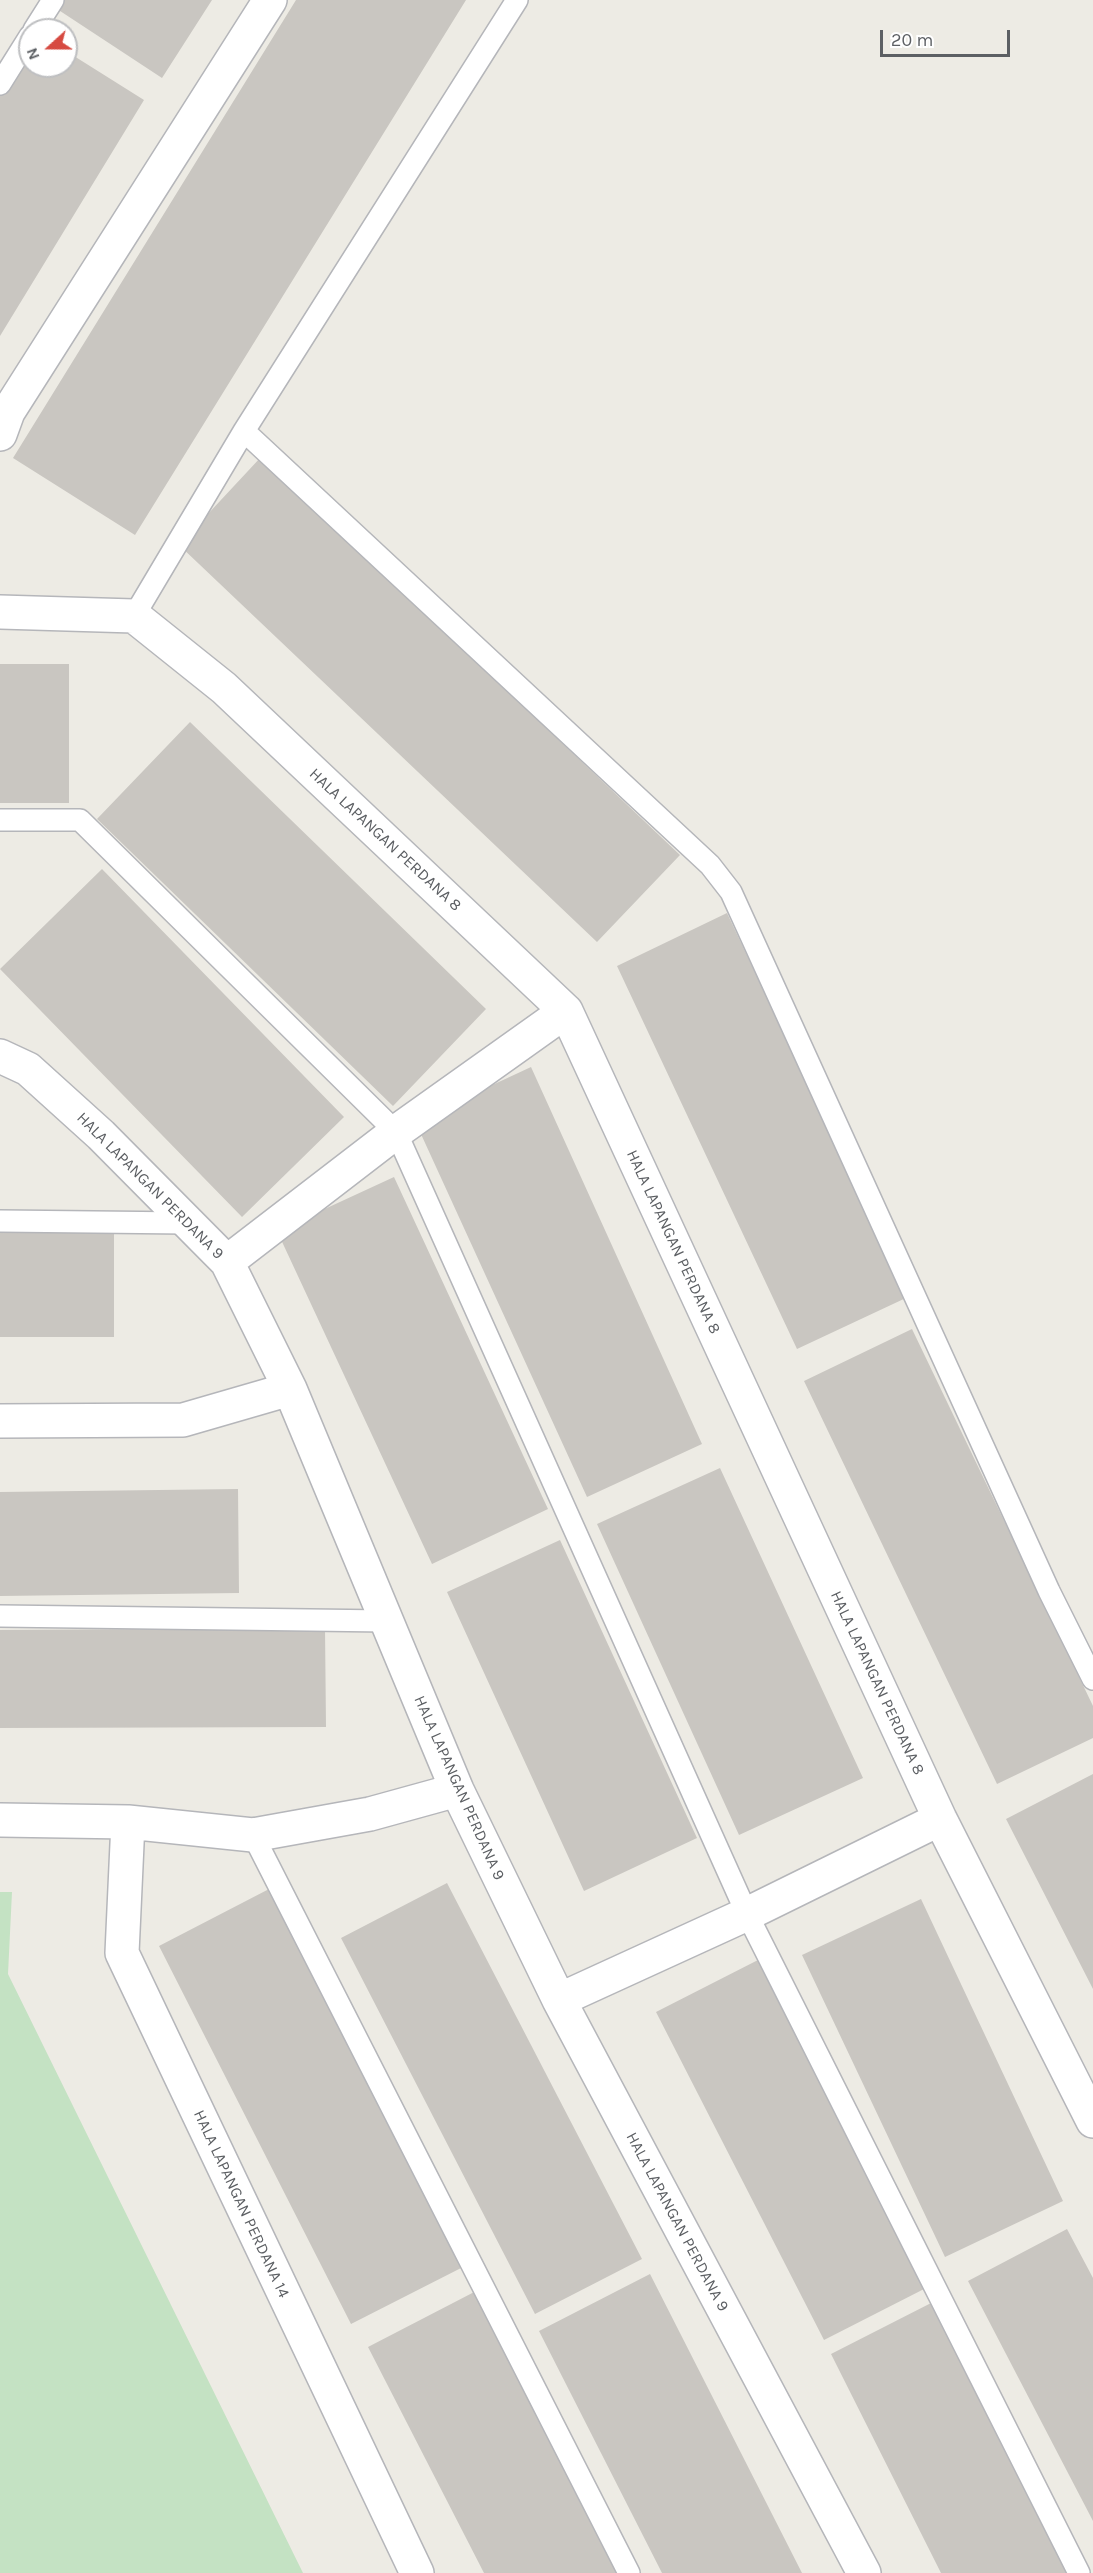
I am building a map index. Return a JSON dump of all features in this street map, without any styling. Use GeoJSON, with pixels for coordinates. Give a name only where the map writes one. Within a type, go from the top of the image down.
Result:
{"type":"FeatureCollection","features":[{"type":"Feature","properties":{"kind":"street"},"geometry":{"type":"LineString","coordinates":[[3,419],[270,0]]}},
{"type":"Feature","properties":{"kind":"street"},"geometry":{"type":"LineString","coordinates":[[0,612],[134,616]]}},
{"type":"Feature","properties":{"kind":"street","name":"HALA LAPANGAN PERDANA 8"},"geometry":{"type":"LineString","coordinates":[[134,616],[224,688],[566,1011],[940,1819],[1093,2121]]}},
{"type":"Feature","properties":{"kind":"street"},"geometry":{"type":"LineString","coordinates":[[227,1262],[396,1132],[566,1011]]}},
{"type":"Feature","properties":{"kind":"street","name":"HALA LAPANGAN PERDANA 9"},"geometry":{"type":"LineString","coordinates":[[0,1056],[28,1069],[101,1135],[227,1262],[290,1389],[457,1790],[559,2000],[864,2573]]}},
{"type":"Feature","properties":{"kind":"street"},"geometry":{"type":"LineString","coordinates":[[0,1421],[183,1420],[290,1389]]}},
{"type":"Feature","properties":{"kind":"street"},"geometry":{"type":"LineString","coordinates":[[0,1820],[128,1822],[253,1835],[370,1814],[457,1790]]}},
{"type":"Feature","properties":{"kind":"street"},"geometry":{"type":"LineString","coordinates":[[559,2000],[747,1914],[940,1819]]}},
{"type":"Feature","properties":{"kind":"street","name":"HALA LAPANGAN PERDANA 14"},"geometry":{"type":"LineString","coordinates":[[128,1822],[122,1953],[417,2573]]}},
{"type":"Feature","properties":{"kind":"lane"},"geometry":{"type":"LineString","coordinates":[[42,18],[53,0]]}},
{"type":"Feature","properties":{"kind":"lane"},"geometry":{"type":"LineString","coordinates":[[134,616],[244,431],[517,0]]}},
{"type":"Feature","properties":{"kind":"lane"},"geometry":{"type":"LineString","coordinates":[[0,84],[18,55]]}},
{"type":"Feature","properties":{"kind":"lane"},"geometry":{"type":"LineString","coordinates":[[244,431],[710,865],[731,892],[1049,1592],[1093,1679]]}},
{"type":"Feature","properties":{"kind":"lane"},"geometry":{"type":"LineString","coordinates":[[0,820],[80,820],[396,1132],[747,1914],[1079,2573]]}},
{"type":"Feature","properties":{"kind":"lane"},"geometry":{"type":"LineString","coordinates":[[0,1221],[188,1223]]}},
{"type":"Feature","properties":{"kind":"lane"},"geometry":{"type":"LineString","coordinates":[[0,1616],[387,1621]]}},
{"type":"Feature","properties":{"kind":"lane"},"geometry":{"type":"LineString","coordinates":[[253,1835],[629,2573]]}},
{"type":"Feature","properties":{"kind":"green space"},"geometry":{"type":"Polygon","coordinates":[[[0,1892],[12,1892],[8,1974],[303,2573],[0,2573],[0,1892]]]}},
{"type":"Feature","properties":{"kind":"building"},"geometry":{"type":"Polygon","coordinates":[[[58,0],[212,0],[162,78],[78,23],[78,18],[71,18],[54,7],[58,0]]]}},
{"type":"Feature","properties":{"kind":"building"},"geometry":{"type":"Polygon","coordinates":[[[296,0],[466,0],[135,535],[13,458],[296,0]]]}},
{"type":"Feature","properties":{"kind":"building"},"geometry":{"type":"Polygon","coordinates":[[[78,59],[144,100],[0,336],[0,93],[18,64],[18,78],[78,78],[78,59]]]}},
{"type":"Feature","properties":{"kind":"building"},"geometry":{"type":"Polygon","coordinates":[[[261,457],[680,855],[597,942],[179,545],[261,457]]]}},
{"type":"Feature","properties":{"kind":"building"},"geometry":{"type":"Polygon","coordinates":[[[0,664],[69,664],[69,803],[0,803],[0,664]]]}},
{"type":"Feature","properties":{"kind":"building"},"geometry":{"type":"Polygon","coordinates":[[[190,722],[486,1009],[393,1106],[97,819],[190,722]]]}},
{"type":"Feature","properties":{"kind":"building"},"geometry":{"type":"Polygon","coordinates":[[[102,869],[344,1117],[242,1217],[0,969],[102,869]]]}},
{"type":"Feature","properties":{"kind":"building"},"geometry":{"type":"Polygon","coordinates":[[[727,913],[908,1297],[797,1349],[617,966],[727,913]]]}},
{"type":"Feature","properties":{"kind":"building"},"geometry":{"type":"Polygon","coordinates":[[[531,1067],[702,1444],[587,1497],[415,1121],[531,1067]]]}},
{"type":"Feature","properties":{"kind":"building"},"geometry":{"type":"Polygon","coordinates":[[[394,1177],[548,1509],[432,1564],[277,1231],[394,1177]]]}},
{"type":"Feature","properties":{"kind":"building"},"geometry":{"type":"Polygon","coordinates":[[[0,1227],[114,1228],[114,1337],[0,1337],[0,1227]]]}},
{"type":"Feature","properties":{"kind":"building"},"geometry":{"type":"Polygon","coordinates":[[[912,1329],[1093,1706],[1093,1738],[997,1784],[804,1381],[912,1329]]]}},
{"type":"Feature","properties":{"kind":"building"},"geometry":{"type":"Polygon","coordinates":[[[720,1468],[863,1778],[739,1835],[597,1524],[720,1468]]]}},
{"type":"Feature","properties":{"kind":"building"},"geometry":{"type":"Polygon","coordinates":[[[238,1489],[239,1593],[0,1596],[0,1492],[238,1489]]]}},
{"type":"Feature","properties":{"kind":"building"},"geometry":{"type":"Polygon","coordinates":[[[560,1540],[697,1838],[584,1891],[447,1592],[560,1540]]]}},
{"type":"Feature","properties":{"kind":"building"},"geometry":{"type":"Polygon","coordinates":[[[325,1628],[326,1727],[0,1728],[0,1630],[325,1628]]]}},
{"type":"Feature","properties":{"kind":"building"},"geometry":{"type":"Polygon","coordinates":[[[1093,1774],[1093,1989],[1006,1819],[1093,1774]]]}},
{"type":"Feature","properties":{"kind":"building"},"geometry":{"type":"Polygon","coordinates":[[[447,1883],[642,2259],[535,2314],[341,1938],[447,1883]]]}},
{"type":"Feature","properties":{"kind":"building"},"geometry":{"type":"Polygon","coordinates":[[[271,1888],[463,2267],[351,2324],[159,1946],[271,1888]]]}},
{"type":"Feature","properties":{"kind":"building"},"geometry":{"type":"Polygon","coordinates":[[[921,1899],[1063,2201],[945,2257],[802,1955],[921,1899]]]}},
{"type":"Feature","properties":{"kind":"building"},"geometry":{"type":"Polygon","coordinates":[[[758,1960],[926,2288],[824,2340],[656,2012],[758,1960]]]}},
{"type":"Feature","properties":{"kind":"building"},"geometry":{"type":"Polygon","coordinates":[[[1067,2229],[1093,2278],[1093,2521],[968,2281],[1067,2229]]]}},
{"type":"Feature","properties":{"kind":"building"},"geometry":{"type":"Polygon","coordinates":[[[650,2274],[802,2573],[662,2573],[539,2331],[650,2274]]]}},
{"type":"Feature","properties":{"kind":"building"},"geometry":{"type":"Polygon","coordinates":[[[480,2289],[625,2573],[484,2573],[368,2347],[480,2289]]]}},
{"type":"Feature","properties":{"kind":"building"},"geometry":{"type":"Polygon","coordinates":[[[935,2301],[1072,2573],[941,2573],[831,2354],[935,2301]]]}}]}
